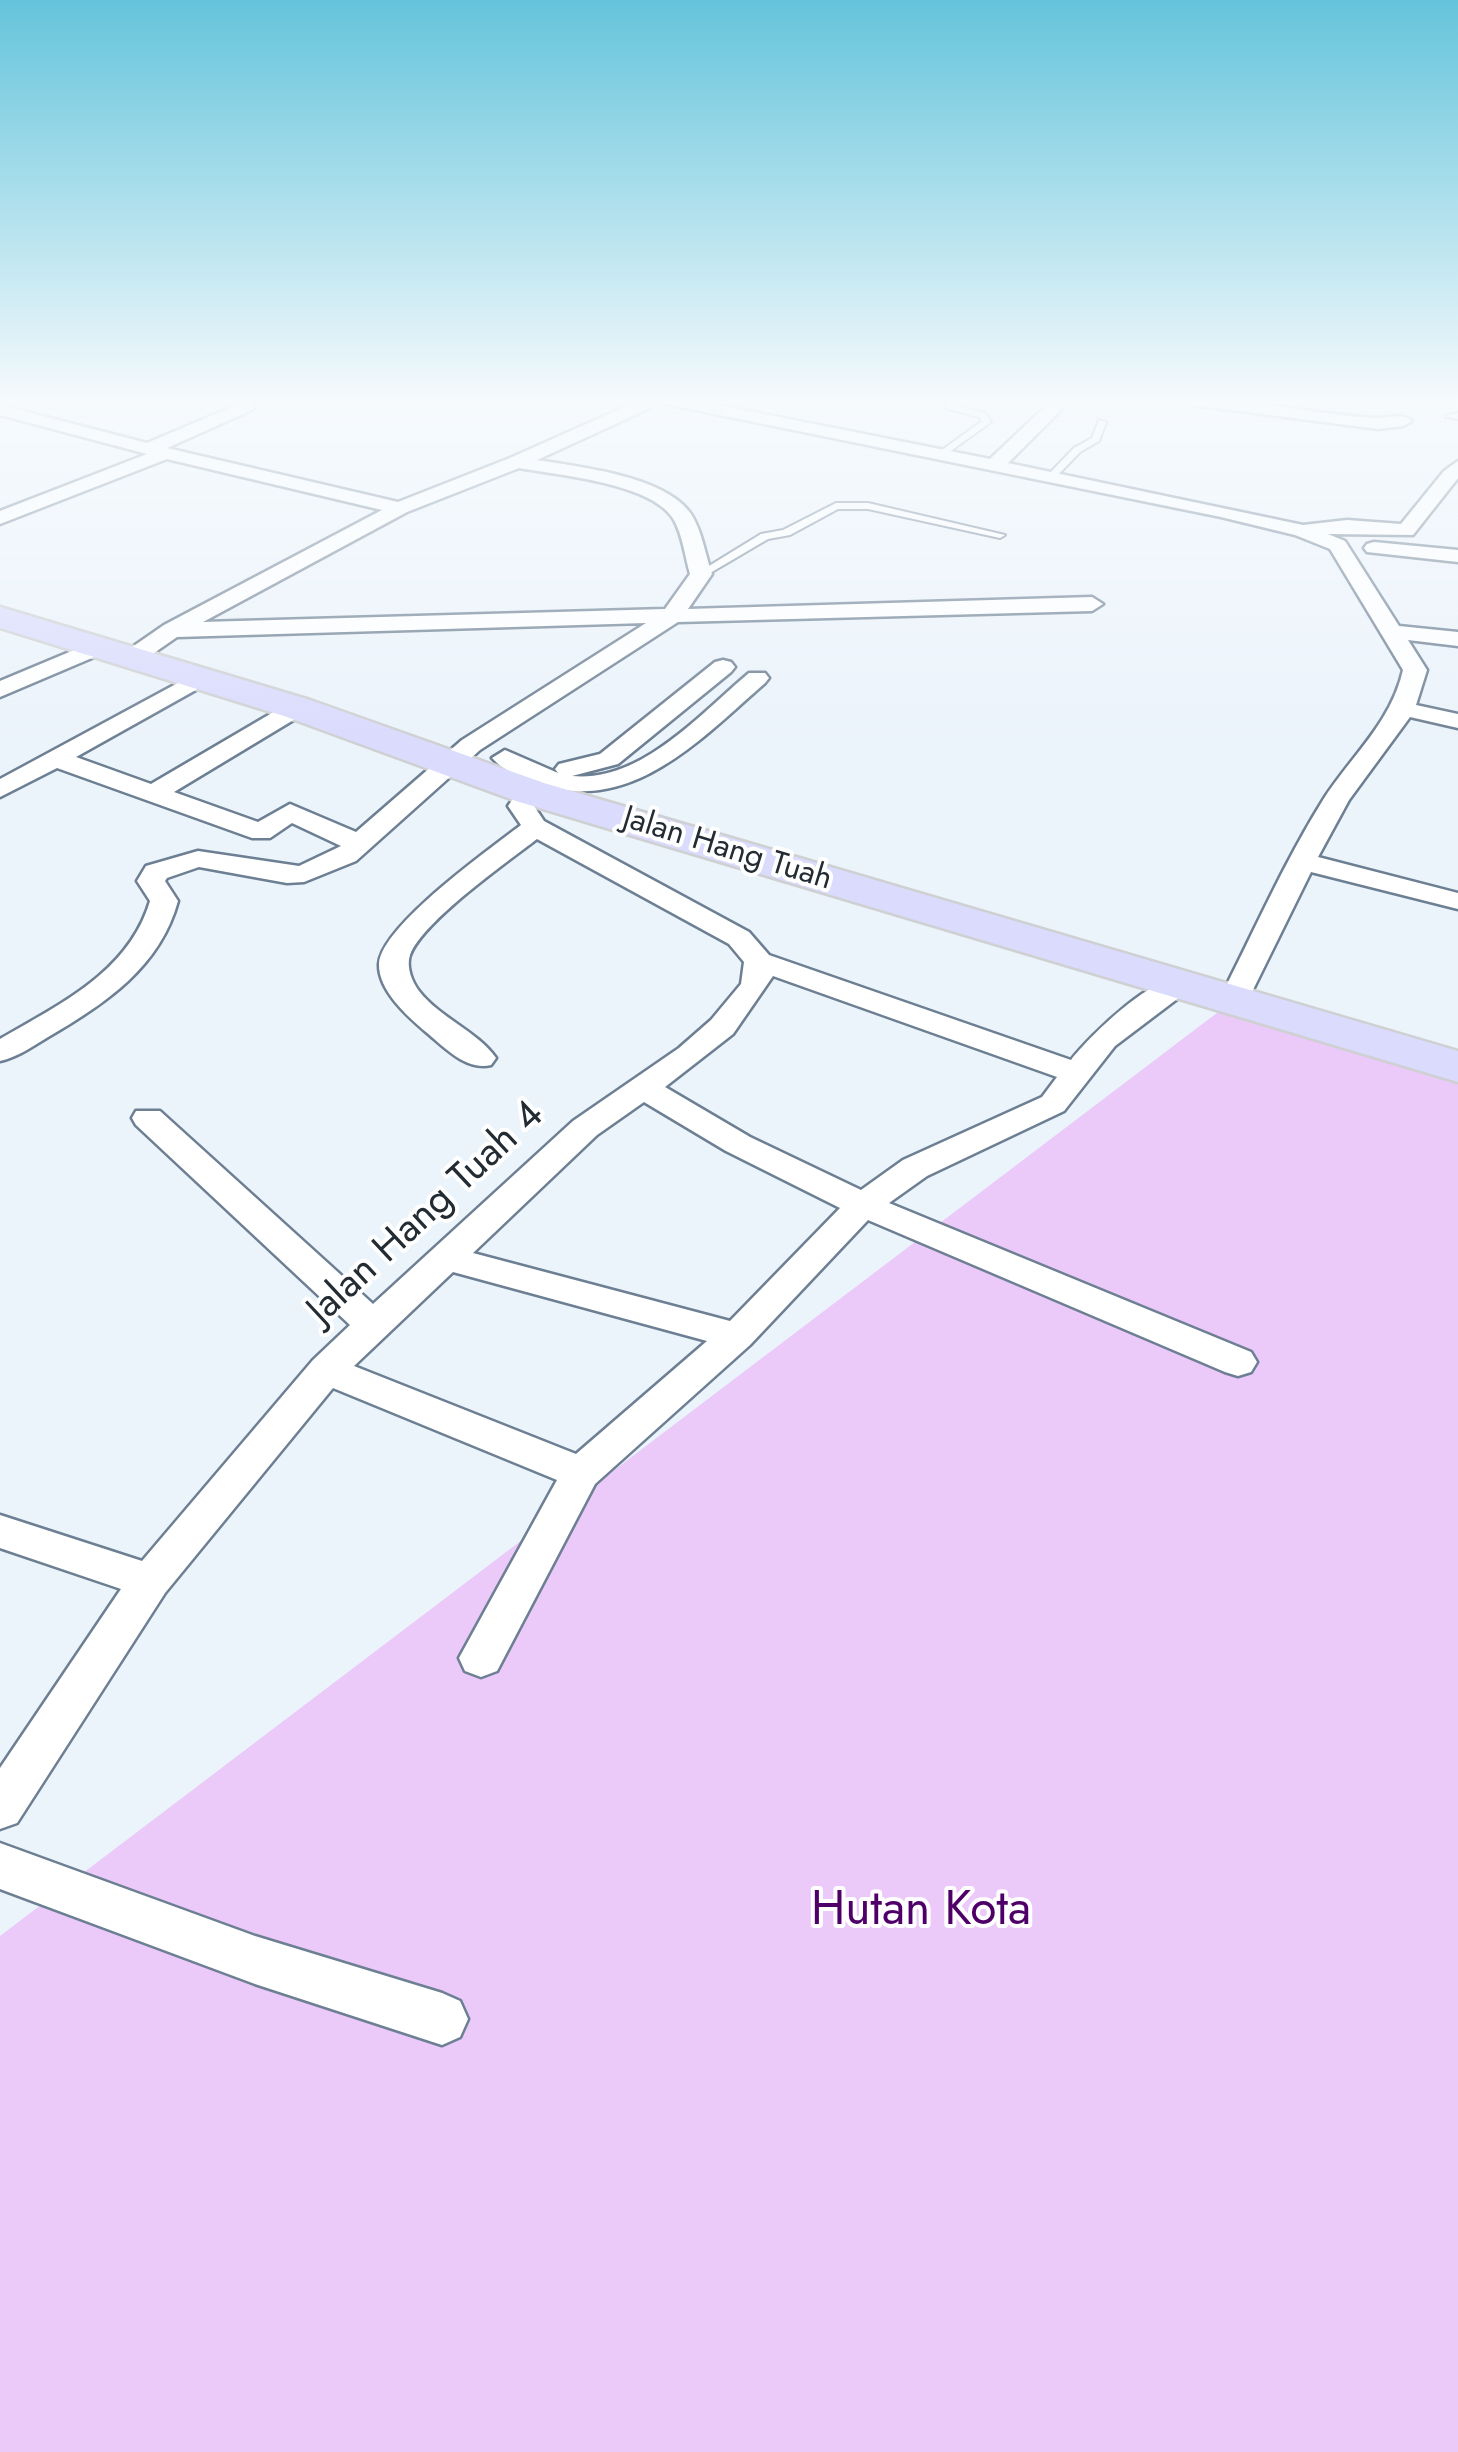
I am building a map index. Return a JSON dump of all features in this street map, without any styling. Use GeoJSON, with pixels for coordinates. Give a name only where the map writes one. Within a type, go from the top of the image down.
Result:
{"type":"FeatureCollection","features":[{"type":"Feature","properties":{"kind":"main road","name":"Jalan Hang Tuah"},"geometry":{"type":"LineString","coordinates":[[0,618],[459,754],[523,792],[1458,1068]]}},
{"type":"Feature","properties":{"kind":"street"},"geometry":{"type":"LineString","coordinates":[[0,690],[172,630],[388,514]]}},
{"type":"Feature","properties":{"kind":"street"},"geometry":{"type":"LineString","coordinates":[[0,1052],[110,981],[155,935],[164,900],[152,881],[156,872],[198,859],[287,875],[304,874],[334,862],[459,754],[672,616],[701,574],[680,514]]}},
{"type":"Feature","properties":{"kind":"street"},"geometry":{"type":"LineString","coordinates":[[1225,514],[1302,531],[1338,545],[1458,556]]}},
{"type":"Feature","properties":{"kind":"street"},"geometry":{"type":"LineString","coordinates":[[1302,531],[1348,526],[1406,532],[1421,514]]}},
{"type":"Feature","properties":{"kind":"street"},"geometry":{"type":"LineString","coordinates":[[1234,1000],[1337,799],[1404,710],[1414,670],[1338,545]]}},
{"type":"Feature","properties":{"kind":"street"},"geometry":{"type":"LineString","coordinates":[[172,630],[1092,604]]}},
{"type":"Feature","properties":{"kind":"street"},"geometry":{"type":"LineString","coordinates":[[1394,632],[1458,638]]}},
{"type":"Feature","properties":{"kind":"street"},"geometry":{"type":"LineString","coordinates":[[480,1058],[426,1016],[396,976],[397,951],[438,909],[542,768],[580,769],[609,759],[723,667]]}},
{"type":"Feature","properties":{"kind":"street"},"geometry":{"type":"LineString","coordinates":[[0,789],[202,677]]}},
{"type":"Feature","properties":{"kind":"street"},"geometry":{"type":"LineString","coordinates":[[523,792],[564,784],[622,780],[644,769],[757,678]]}},
{"type":"Feature","properties":{"kind":"street"},"geometry":{"type":"LineString","coordinates":[[152,794],[298,708]]}},
{"type":"Feature","properties":{"kind":"street"},"geometry":{"type":"LineString","coordinates":[[1404,710],[1458,721]]}},
{"type":"Feature","properties":{"kind":"street"},"geometry":{"type":"LineString","coordinates":[[54,758],[261,832],[290,812],[359,844]]}},
{"type":"Feature","properties":{"kind":"street"},"geometry":{"type":"LineString","coordinates":[[523,792],[739,938],[759,960],[1077,1072]]}},
{"type":"Feature","properties":{"kind":"street"},"geometry":{"type":"LineString","coordinates":[[1305,862],[1458,901]]}},
{"type":"Feature","properties":{"kind":"street","name":"Jalan Hang Tuah 4"},"geometry":{"type":"LineString","coordinates":[[0,1808],[150,1581],[326,1370],[585,1128],[690,1055],[722,1027],[755,986],[759,960]]}},
{"type":"Feature","properties":{"kind":"street"},"geometry":{"type":"LineString","coordinates":[[481,1658],[581,1473],[737,1336],[863,1205],[915,1168],[1053,1104],[1104,1039],[1178,984]]}},
{"type":"Feature","properties":{"kind":"street"},"geometry":{"type":"LineString","coordinates":[[642,1086],[738,1144],[863,1205],[1238,1362]]}},
{"type":"Feature","properties":{"kind":"street"},"geometry":{"type":"LineString","coordinates":[[148,1118],[374,1326]]}},
{"type":"Feature","properties":{"kind":"street"},"geometry":{"type":"LineString","coordinates":[[449,1259],[737,1336]]}},
{"type":"Feature","properties":{"kind":"street"},"geometry":{"type":"LineString","coordinates":[[326,1370],[581,1473]]}},
{"type":"Feature","properties":{"kind":"street"},"geometry":{"type":"LineString","coordinates":[[0,1531],[150,1581]]}},
{"type":"Feature","properties":{"kind":"street"},"geometry":{"type":"LineString","coordinates":[[0,1866],[255,1960],[442,2019]]}},
{"type":"Feature","properties":{"kind":"lane"},"geometry":{"type":"LineString","coordinates":[[701,574],[765,536],[786,533],[820,514]]}},
{"type":"Feature","properties":{"kind":"lane"},"geometry":{"type":"LineString","coordinates":[[906,514],[1000,535]]}},
{"type":"Feature","properties":{"kind":"green space","name":"Hutan Kota"},"geometry":{"type":"Polygon","coordinates":[[[1234,1000],[1458,1070],[1458,2452],[0,2452],[0,1936],[1234,1000]]]}}]}
